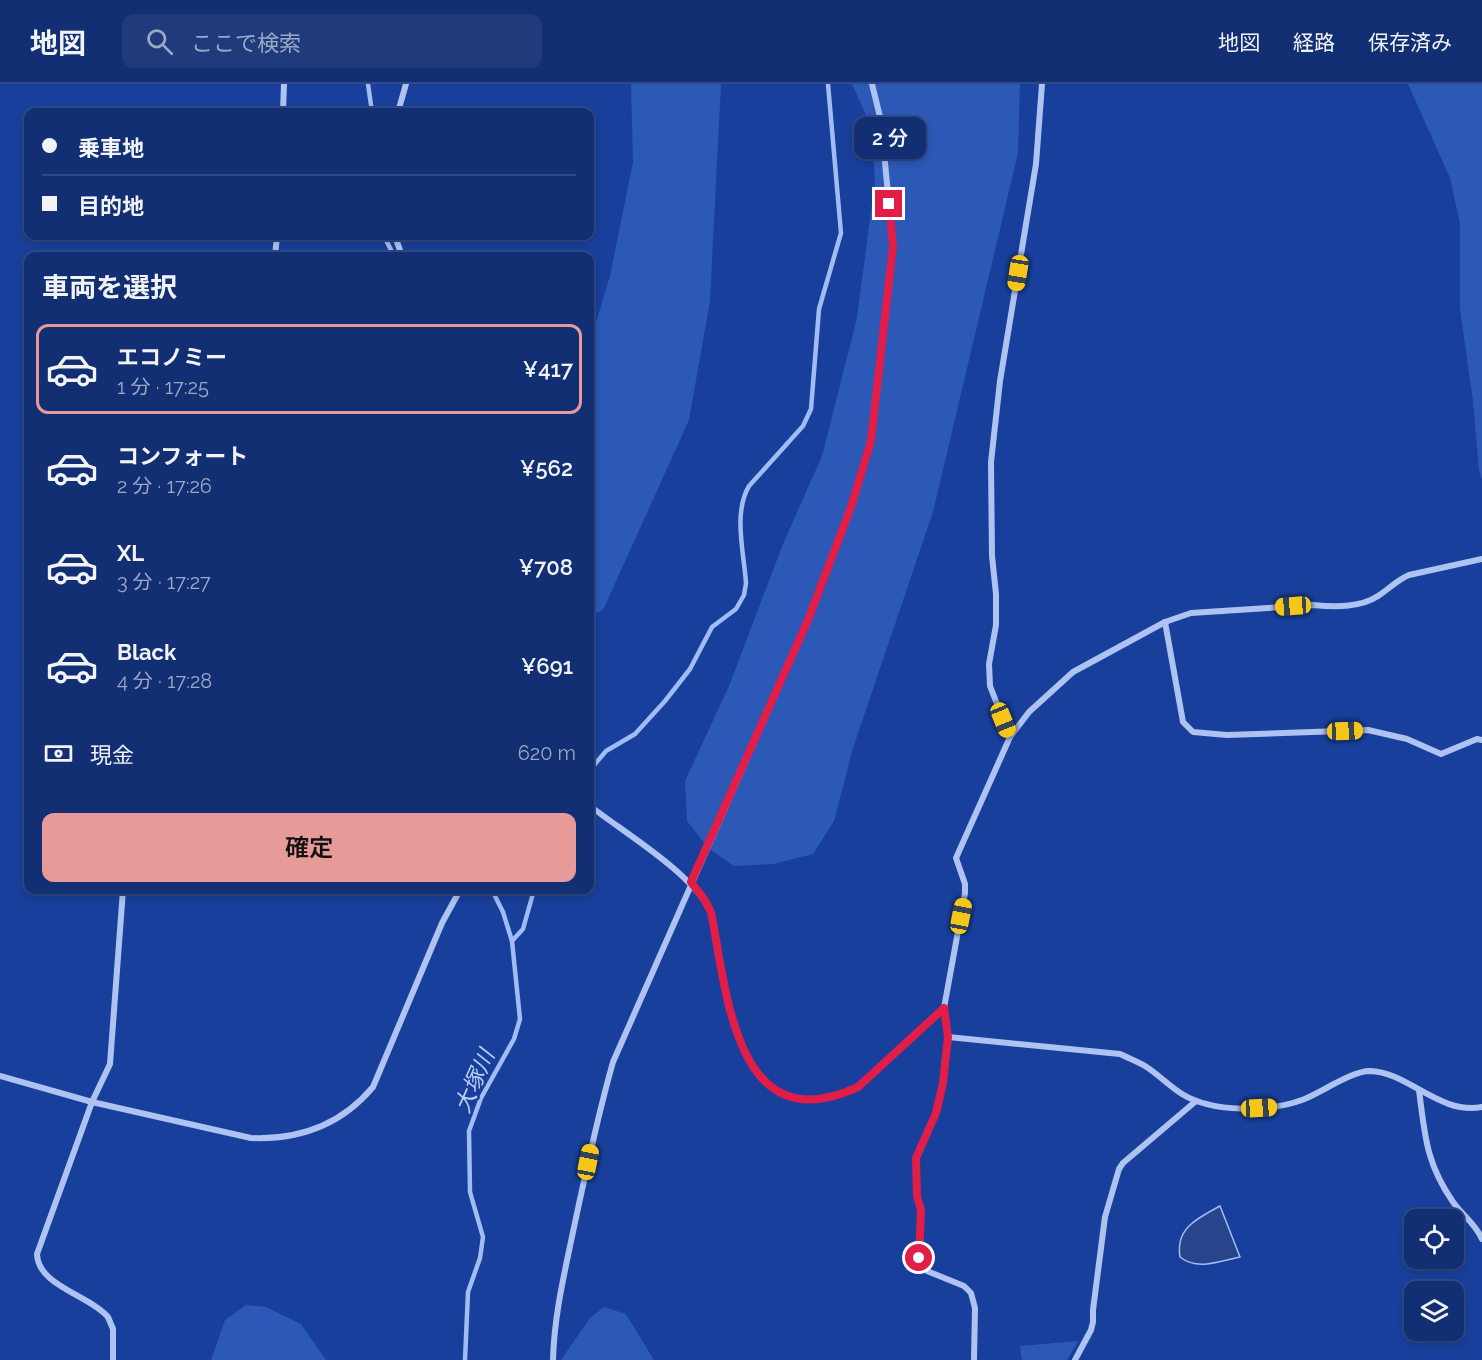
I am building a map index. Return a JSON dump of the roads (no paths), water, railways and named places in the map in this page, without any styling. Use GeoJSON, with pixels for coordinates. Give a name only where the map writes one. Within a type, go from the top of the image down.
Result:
{"type":"FeatureCollection","features":[{"type":"Feature","properties":{"kind":"street"},"geometry":{"type":"LineString","coordinates":[[283,108],[284,84]]}},
{"type":"Feature","properties":{"kind":"street"},"geometry":{"type":"LineString","coordinates":[[399,108],[406,84]]}},
{"type":"Feature","properties":{"kind":"street"},"geometry":{"type":"LineString","coordinates":[[553,1360],[559,1300],[596,1120],[613,1062],[808,620],[851,507],[871,441],[893,246],[881,121],[872,84]]}},
{"type":"Feature","properties":{"kind":"street"},"geometry":{"type":"LineString","coordinates":[[1010,737],[990,686],[989,664],[996,625],[992,556],[991,462],[1000,381],[1036,164],[1042,84]]}},
{"type":"Feature","properties":{"kind":"street"},"geometry":{"type":"LineString","coordinates":[[974,1360],[975,1308],[971,1293],[964,1286],[934,1275],[922,1265],[919,1258],[921,1210],[917,1196],[916,1158],[936,1113],[943,1083],[948,1037],[944,1008],[965,893],[965,884],[956,858],[1010,737],[1029,712],[1073,672],[1165,622],[1191,614],[1313,605],[1332,607],[1359,603],[1371,600],[1409,574],[1482,559]]}},
{"type":"Feature","properties":{"kind":"street"},"geometry":{"type":"LineString","coordinates":[[1165,622],[1183,722],[1193,732],[1227,735],[1368,730],[1407,739],[1441,754],[1477,739],[1482,740]]}},
{"type":"Feature","properties":{"kind":"street"},"geometry":{"type":"LineString","coordinates":[[594,809],[691,882],[704,899],[711,912],[731,1017],[744,1054],[760,1078],[780,1092],[803,1100],[821,1099],[841,1095],[858,1087],[944,1008]]}},
{"type":"Feature","properties":{"kind":"street"},"geometry":{"type":"LineString","coordinates":[[113,1360],[112,1329],[108,1317],[96,1306],[50,1279],[40,1268],[37,1254],[92,1102],[110,1064],[123,894]]}},
{"type":"Feature","properties":{"kind":"street"},"geometry":{"type":"LineString","coordinates":[[0,1076],[92,1102],[251,1138],[276,1139],[300,1135],[343,1115],[374,1087],[441,922],[458,894]]}},
{"type":"Feature","properties":{"kind":"street"},"geometry":{"type":"LineString","coordinates":[[948,1037],[1120,1054],[1145,1066],[1182,1094],[1196,1101],[1240,1109],[1278,1107],[1369,1071],[1386,1074],[1460,1107],[1482,1107]]}},
{"type":"Feature","properties":{"kind":"street"},"geometry":{"type":"LineString","coordinates":[[1419,1090],[1432,1167],[1454,1204],[1470,1219],[1482,1239]]}},
{"type":"Feature","properties":{"kind":"street"},"geometry":{"type":"LineString","coordinates":[[1075,1360],[1093,1322],[1106,1217],[1115,1177],[1123,1163],[1196,1101]]}},
{"type":"Feature","properties":{"kind":"waterway","name":"大塚川"},"geometry":{"type":"LineString","coordinates":[[368,84],[371,108]]}},
{"type":"Feature","properties":{"kind":"waterway"},"geometry":{"type":"LineString","coordinates":[[594,765],[606,751],[635,734],[665,701],[690,669],[712,627],[736,609],[744,595],[746,583],[740,521],[744,497],[749,486],[803,426],[811,409],[819,309],[841,233],[828,84]]}},
{"type":"Feature","properties":{"kind":"waterway","name":"大塚川"},"geometry":{"type":"LineString","coordinates":[[386,240],[392,252]]}},
{"type":"Feature","properties":{"kind":"waterway","name":"大塚川"},"geometry":{"type":"LineString","coordinates":[[465,1360],[468,1292],[480,1258],[483,1237],[470,1192],[469,1131],[481,1098],[514,1039],[520,1019],[512,941],[503,912],[494,894]]}},
{"type":"Feature","properties":{"kind":"waterway"},"geometry":{"type":"LineString","coordinates":[[512,941],[523,929],[533,894]]}}]}
